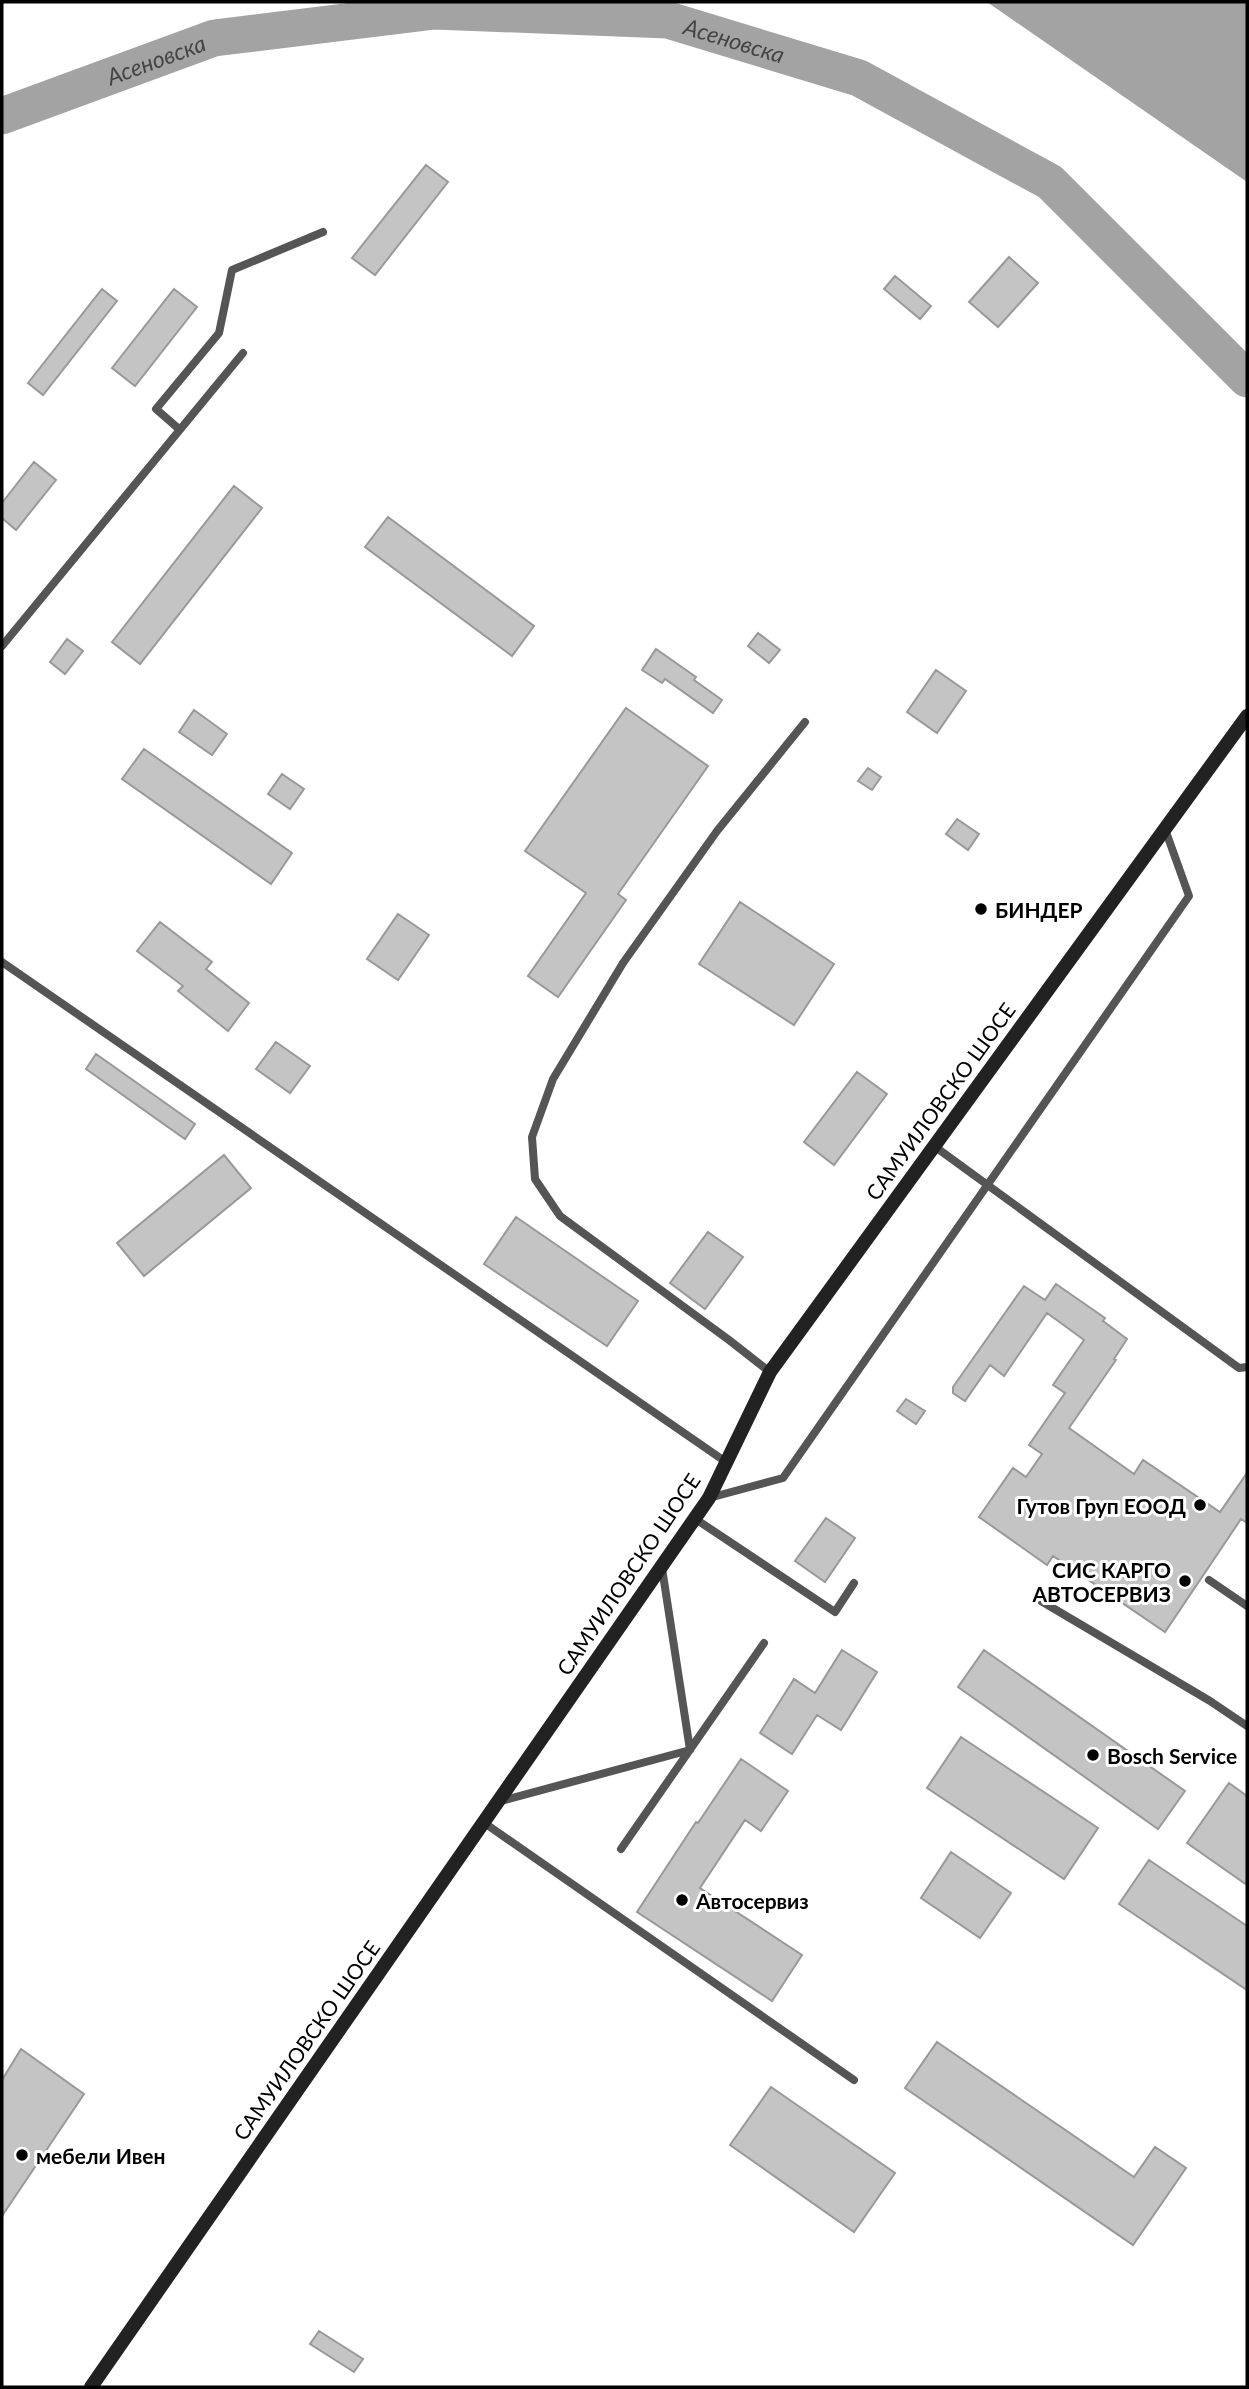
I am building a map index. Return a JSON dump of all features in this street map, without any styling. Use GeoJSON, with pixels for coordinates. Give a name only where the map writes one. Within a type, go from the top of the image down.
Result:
{"type":"FeatureCollection","features":[{"type":"Feature","properties":{"kind":"street","name":"САМУИЛОВСКО ШОСЕ"},"geometry":{"type":"LineString","coordinates":[[90,2387],[709,1498],[770,1372],[1247,716]]}},
{"type":"Feature","properties":{"kind":"lane"},"geometry":{"type":"LineString","coordinates":[[179,429],[156,409],[219,332],[232,270],[323,232]]}},
{"type":"Feature","properties":{"kind":"lane"},"geometry":{"type":"LineString","coordinates":[[2,646],[243,353]]}},
{"type":"Feature","properties":{"kind":"lane"},"geometry":{"type":"LineString","coordinates":[[770,1372],[560,1216],[535,1179],[532,1137],[553,1079],[623,962],[717,831],[805,722]]}},
{"type":"Feature","properties":{"kind":"lane"},"geometry":{"type":"LineString","coordinates":[[709,1498],[783,1478],[1189,896],[1164,827]]}},
{"type":"Feature","properties":{"kind":"lane"},"geometry":{"type":"LineString","coordinates":[[2,962],[726,1462]]}},
{"type":"Feature","properties":{"kind":"lane"},"geometry":{"type":"LineString","coordinates":[[934,1146],[1239,1368],[1247,1367]]}},
{"type":"Feature","properties":{"kind":"lane"},"geometry":{"type":"LineString","coordinates":[[695,1518],[835,1612],[855,1583]]}},
{"type":"Feature","properties":{"kind":"lane"},"geometry":{"type":"LineString","coordinates":[[662,1566],[690,1749]]}},
{"type":"Feature","properties":{"kind":"lane"},"geometry":{"type":"LineString","coordinates":[[1209,1580],[1247,1606]]}},
{"type":"Feature","properties":{"kind":"lane"},"geometry":{"type":"LineString","coordinates":[[1041,1601],[1210,1701],[1247,1726]]}},
{"type":"Feature","properties":{"kind":"lane"},"geometry":{"type":"LineString","coordinates":[[621,1849],[764,1643]]}},
{"type":"Feature","properties":{"kind":"lane"},"geometry":{"type":"LineString","coordinates":[[498,1802],[690,1749]]}},
{"type":"Feature","properties":{"kind":"lane"},"geometry":{"type":"LineString","coordinates":[[483,1822],[854,2080]]}},
{"type":"Feature","properties":{"kind":"shaded area"},"geometry":{"type":"Polygon","coordinates":[[[987,2],[1247,2],[1247,182],[987,2]]]}},
{"type":"Feature","properties":{"kind":"building"},"geometry":{"type":"Polygon","coordinates":[[[426,165],[448,182],[375,275],[352,258],[426,165]]]}},
{"type":"Feature","properties":{"kind":"building"},"geometry":{"type":"Polygon","coordinates":[[[1009,257],[1038,283],[998,327],[969,302],[1009,257]]]}},
{"type":"Feature","properties":{"kind":"building"},"geometry":{"type":"Polygon","coordinates":[[[895,276],[931,306],[920,319],[884,289],[895,276]]]}},
{"type":"Feature","properties":{"kind":"building"},"geometry":{"type":"Polygon","coordinates":[[[102,289],[117,301],[43,395],[28,383],[102,289]]]}},
{"type":"Feature","properties":{"kind":"building"},"geometry":{"type":"Polygon","coordinates":[[[174,289],[197,307],[135,386],[112,368],[174,289]]]}},
{"type":"Feature","properties":{"kind":"building"},"geometry":{"type":"Polygon","coordinates":[[[34,462],[56,480],[16,530],[2,518],[2,503],[34,462]]]}},
{"type":"Feature","properties":{"kind":"building"},"geometry":{"type":"Polygon","coordinates":[[[234,486],[262,508],[140,664],[112,642],[234,486]]]}},
{"type":"Feature","properties":{"kind":"building"},"geometry":{"type":"Polygon","coordinates":[[[388,517],[534,626],[512,656],[365,547],[388,517]]]}},
{"type":"Feature","properties":{"kind":"building"},"geometry":{"type":"Polygon","coordinates":[[[758,633],[780,650],[769,663],[748,646],[758,633]]]}},
{"type":"Feature","properties":{"kind":"building"},"geometry":{"type":"Polygon","coordinates":[[[67,639],[83,651],[65,674],[50,662],[67,639]]]}},
{"type":"Feature","properties":{"kind":"building"},"geometry":{"type":"Polygon","coordinates":[[[656,649],[696,677],[694,680],[722,700],[713,713],[665,679],[662,683],[642,670],[656,649]]]}},
{"type":"Feature","properties":{"kind":"building"},"geometry":{"type":"Polygon","coordinates":[[[936,670],[966,691],[937,733],[907,712],[936,670]]]}},
{"type":"Feature","properties":{"kind":"building"},"geometry":{"type":"Polygon","coordinates":[[[626,708],[708,766],[618,894],[626,900],[558,997],[528,976],[586,893],[525,851],[626,708]]]}},
{"type":"Feature","properties":{"kind":"building"},"geometry":{"type":"Polygon","coordinates":[[[194,710],[227,734],[212,755],[179,732],[194,710]]]}},
{"type":"Feature","properties":{"kind":"building"},"geometry":{"type":"Polygon","coordinates":[[[144,749],[292,853],[271,884],[122,779],[144,749]]]}},
{"type":"Feature","properties":{"kind":"building"},"geometry":{"type":"Polygon","coordinates":[[[868,768],[881,777],[872,790],[858,781],[868,768]]]}},
{"type":"Feature","properties":{"kind":"building"},"geometry":{"type":"Polygon","coordinates":[[[282,774],[304,789],[290,809],[268,794],[282,774]]]}},
{"type":"Feature","properties":{"kind":"building"},"geometry":{"type":"Polygon","coordinates":[[[957,819],[979,834],[968,850],[946,834],[957,819]]]}},
{"type":"Feature","properties":{"kind":"building"},"geometry":{"type":"Polygon","coordinates":[[[740,902],[834,964],[794,1025],[699,964],[740,902]]]}},
{"type":"Feature","properties":{"kind":"building"},"geometry":{"type":"Polygon","coordinates":[[[398,914],[429,935],[398,980],[367,959],[398,914]]]}},
{"type":"Feature","properties":{"kind":"building"},"geometry":{"type":"Polygon","coordinates":[[[160,922],[212,962],[206,969],[249,1003],[228,1031],[178,991],[183,986],[137,951],[160,922]]]}},
{"type":"Feature","properties":{"kind":"building"},"geometry":{"type":"Polygon","coordinates":[[[276,1042],[310,1066],[290,1093],[256,1069],[276,1042]]]}},
{"type":"Feature","properties":{"kind":"building"},"geometry":{"type":"Polygon","coordinates":[[[96,1054],[195,1124],[185,1139],[86,1069],[96,1054]]]}},
{"type":"Feature","properties":{"kind":"building"},"geometry":{"type":"Polygon","coordinates":[[[857,1072],[887,1094],[834,1165],[804,1142],[857,1072]]]}},
{"type":"Feature","properties":{"kind":"building"},"geometry":{"type":"Polygon","coordinates":[[[224,1155],[251,1188],[144,1276],[117,1243],[224,1155]]]}},
{"type":"Feature","properties":{"kind":"building"},"geometry":{"type":"Polygon","coordinates":[[[516,1217],[638,1301],[607,1346],[484,1264],[516,1217]]]}},
{"type":"Feature","properties":{"kind":"building"},"geometry":{"type":"Polygon","coordinates":[[[708,1232],[743,1257],[705,1309],[670,1283],[708,1232]]]}},
{"type":"Feature","properties":{"kind":"building"},"geometry":{"type":"Polygon","coordinates":[[[1056,1284],[1105,1318],[1103,1321],[1127,1339],[1114,1359],[1116,1360],[1069,1428],[1134,1474],[1143,1460],[1220,1512],[1247,1473],[1247,1523],[1241,1519],[1165,1632],[1053,1556],[1047,1565],[979,1517],[1013,1468],[1026,1477],[1042,1454],[1029,1445],[1065,1393],[1053,1385],[1084,1340],[1047,1313],[1004,1376],[990,1365],[965,1401],[953,1393],[953,1387],[1024,1286],[1045,1300],[1056,1284]]]}},
{"type":"Feature","properties":{"kind":"building"},"geometry":{"type":"Polygon","coordinates":[[[906,1399],[925,1411],[916,1424],[897,1411],[906,1399]]]}},
{"type":"Feature","properties":{"kind":"building"},"geometry":{"type":"Polygon","coordinates":[[[826,1518],[855,1538],[825,1582],[795,1561],[826,1518]]]}},
{"type":"Feature","properties":{"kind":"building"},"geometry":{"type":"Polygon","coordinates":[[[842,1650],[877,1672],[841,1730],[817,1715],[792,1754],[760,1733],[794,1679],[815,1693],[842,1650]]]}},
{"type":"Feature","properties":{"kind":"building","name":"Bosch Service"},"geometry":{"type":"Polygon","coordinates":[[[984,1650],[1185,1791],[1158,1829],[958,1687],[984,1650]]]}},
{"type":"Feature","properties":{"kind":"building"},"geometry":{"type":"Polygon","coordinates":[[[961,1737],[1098,1828],[1064,1879],[927,1788],[961,1737]]]}},
{"type":"Feature","properties":{"kind":"building","name":"Автосервиз"},"geometry":{"type":"Polygon","coordinates":[[[741,1759],[788,1791],[761,1831],[745,1820],[700,1888],[802,1955],[772,2001],[637,1912],[741,1759]]]}},
{"type":"Feature","properties":{"kind":"building"},"geometry":{"type":"Polygon","coordinates":[[[1229,1783],[1247,1796],[1247,1885],[1187,1843],[1229,1783]]]}},
{"type":"Feature","properties":{"kind":"building"},"geometry":{"type":"Polygon","coordinates":[[[951,1852],[1011,1893],[980,1938],[921,1898],[951,1852]]]}},
{"type":"Feature","properties":{"kind":"building"},"geometry":{"type":"Polygon","coordinates":[[[1149,1860],[1247,1926],[1247,1990],[1119,1904],[1149,1860]]]}},
{"type":"Feature","properties":{"kind":"building"},"geometry":{"type":"Polygon","coordinates":[[[937,2042],[1134,2177],[1155,2147],[1186,2168],[1133,2245],[905,2088],[937,2042]]]}},
{"type":"Feature","properties":{"kind":"building","name":"мебели Ивен"},"geometry":{"type":"Polygon","coordinates":[[[21,2049],[84,2094],[2,2216],[2,2080],[21,2049]]]}},
{"type":"Feature","properties":{"kind":"building"},"geometry":{"type":"Polygon","coordinates":[[[771,2087],[895,2173],[854,2232],[730,2145],[771,2087]]]}},
{"type":"Feature","properties":{"kind":"building"},"geometry":{"type":"Polygon","coordinates":[[[319,2331],[363,2359],[354,2372],[310,2344],[319,2331]]]}},
{"type":"Feature","properties":{"kind":"waterway","name":"Асеновска"},"geometry":{"type":"LineString","coordinates":[[2,116],[214,38],[435,11],[668,20],[859,78],[1050,182],[1247,379]]}},
{"type":"Feature","properties":{"kind":"place","name":"БИНДЕР"},"geometry":{"type":"Point","coordinates":[981,909]}},
{"type":"Feature","properties":{"kind":"place","name":"Гутов Груп ЕООД"},"geometry":{"type":"Point","coordinates":[1200,1505]}},
{"type":"Feature","properties":{"kind":"place","name":"СИС КАРГО АВТОСЕРВИЗ"},"geometry":{"type":"Point","coordinates":[1185,1581]}},
{"type":"Feature","properties":{"kind":"place","name":"Bosch Service"},"geometry":{"type":"Point","coordinates":[1093,1755]}},
{"type":"Feature","properties":{"kind":"place","name":"Автосервиз"},"geometry":{"type":"Point","coordinates":[682,1900]}},
{"type":"Feature","properties":{"kind":"place","name":"мебели Ивен"},"geometry":{"type":"Point","coordinates":[22,2155]}}]}
